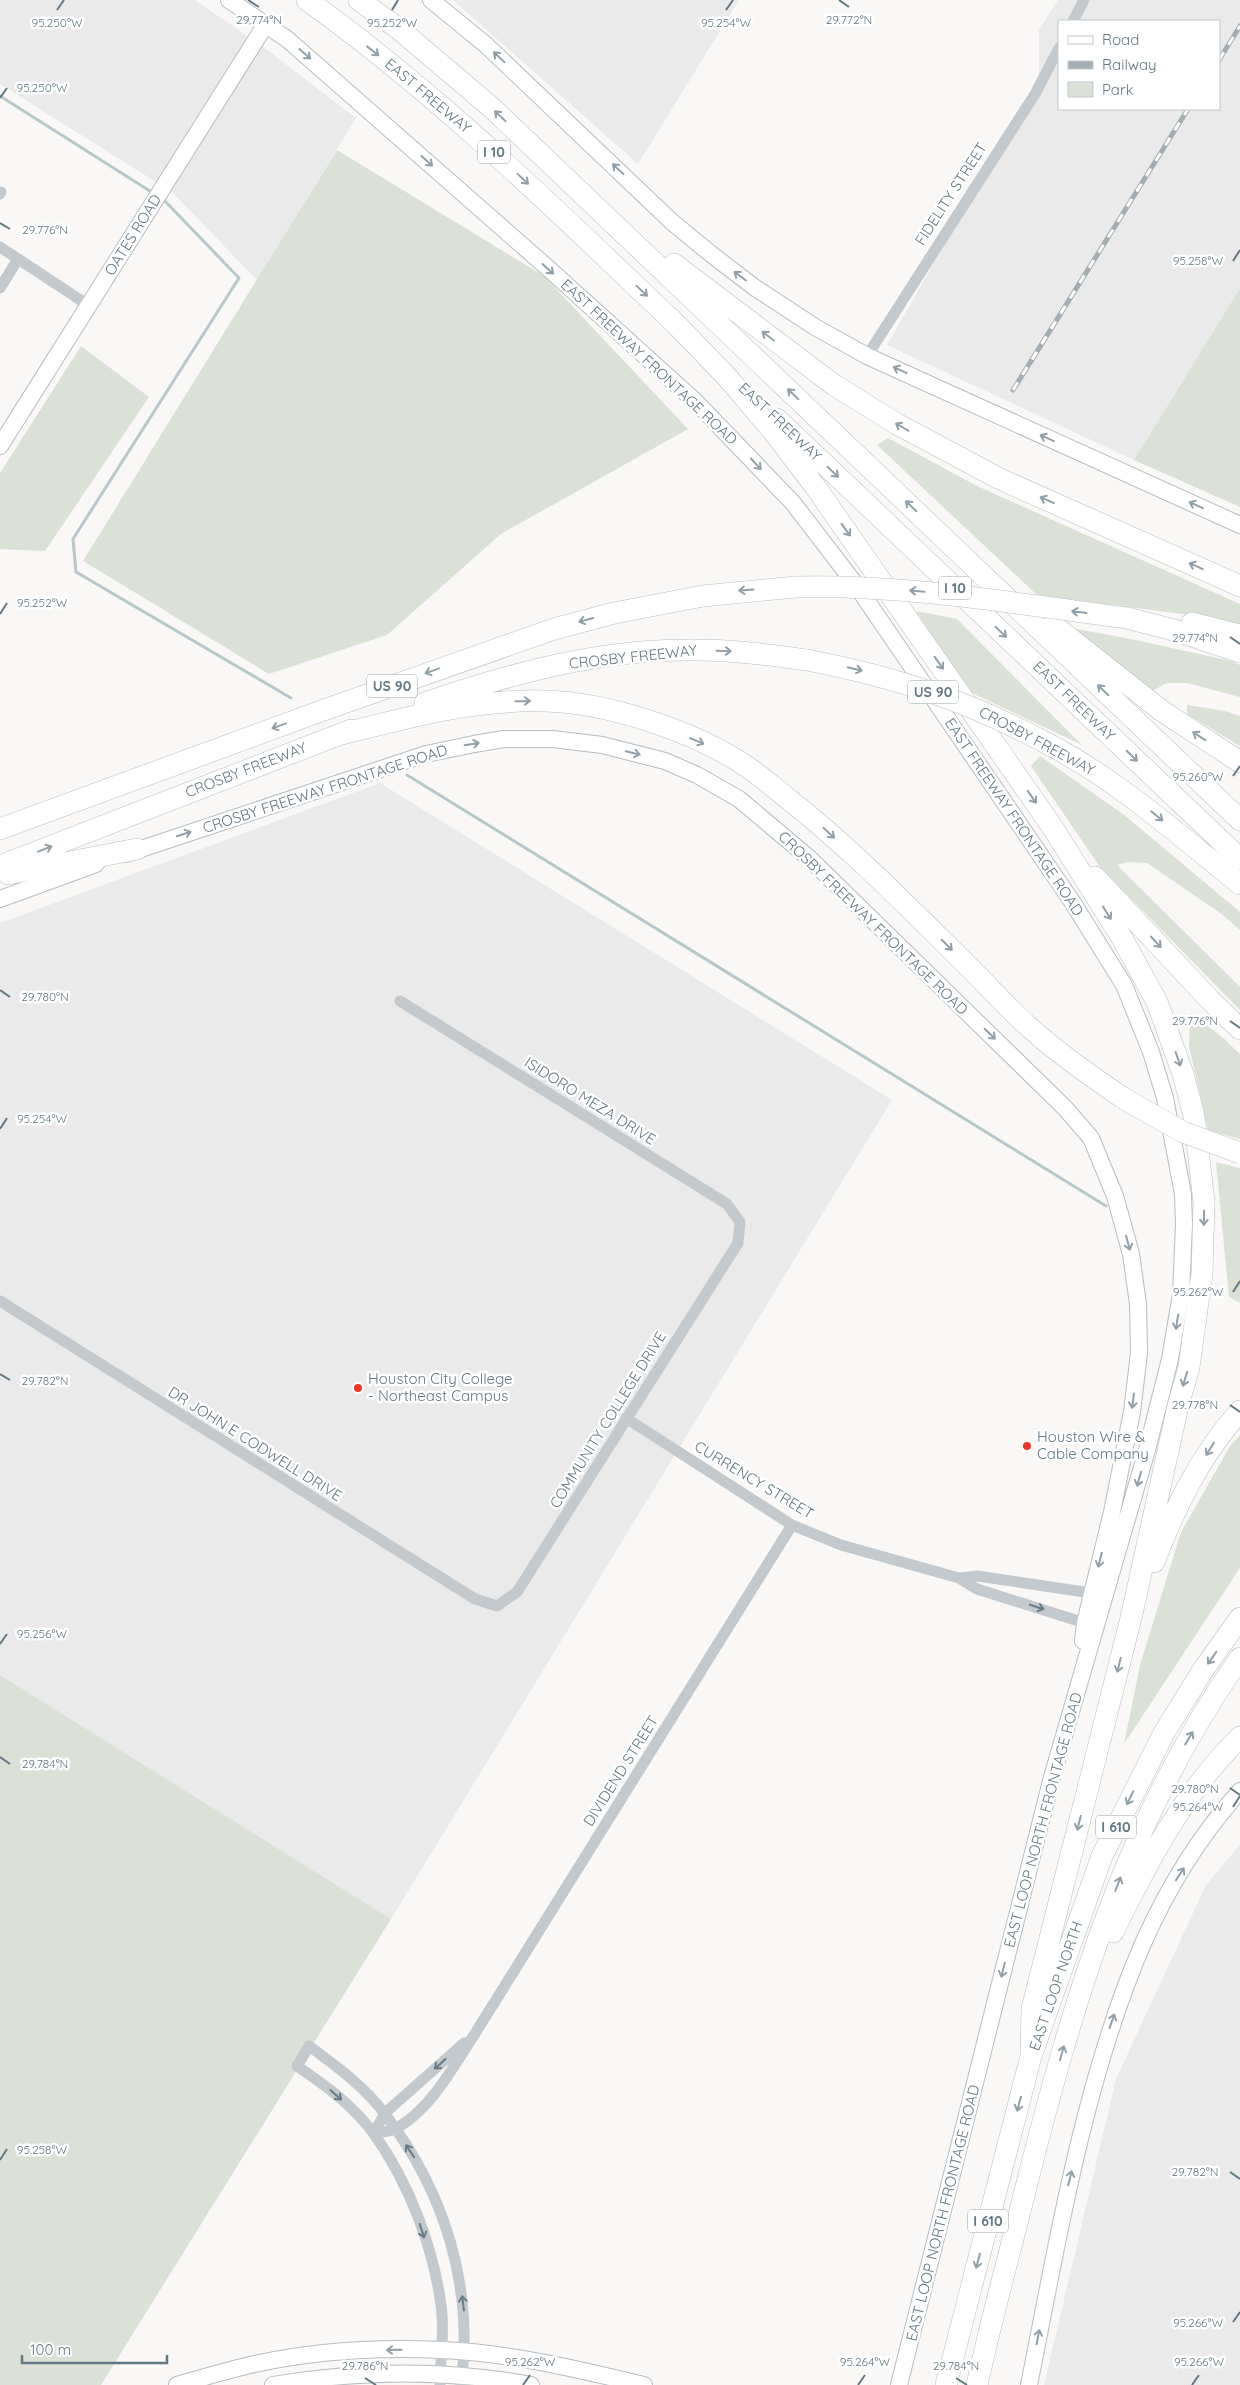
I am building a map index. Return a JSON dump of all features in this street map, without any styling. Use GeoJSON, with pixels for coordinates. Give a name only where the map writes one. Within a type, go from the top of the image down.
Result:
{"type":"FeatureCollection","features":[{"type":"Feature","properties":{"kind":"highway","name":"EAST FREEWAY"},"geometry":{"type":"LineString","coordinates":[[307,0],[380,56],[481,140],[1240,859]]}},
{"type":"Feature","properties":{"kind":"highway","name":"EAST FREEWAY"},"geometry":{"type":"LineString","coordinates":[[360,0],[399,29],[492,108],[1240,820]]}},
{"type":"Feature","properties":{"kind":"highway"},"geometry":{"type":"LineString","coordinates":[[366,0],[399,29]]}},
{"type":"Feature","properties":{"kind":"highway"},"geometry":{"type":"LineString","coordinates":[[587,197],[834,385],[897,424],[1000,479],[1240,586]]}},
{"type":"Feature","properties":{"kind":"highway"},"geometry":{"type":"LineString","coordinates":[[670,318],[727,377],[773,431],[812,482],[1052,828],[1132,955],[1166,1025],[1183,1074],[1194,1116],[1204,1202],[1202,1272],[1189,1367],[1178,1406],[1131,1618],[1032,2009],[1031,2056]]}},
{"type":"Feature","properties":{"kind":"highway"},"geometry":{"type":"LineString","coordinates":[[946,540],[1139,694],[1240,762]]}},
{"type":"Feature","properties":{"kind":"highway","name":"CROSBY FREEWAY"},"geometry":{"type":"LineString","coordinates":[[0,829],[349,701],[554,629],[614,613],[703,596],[844,586],[928,592],[1175,625],[1240,652]]}},
{"type":"Feature","properties":{"kind":"highway"},"geometry":{"type":"LineString","coordinates":[[1175,625],[1240,635]]}},
{"type":"Feature","properties":{"kind":"highway","name":"CROSBY FREEWAY"},"geometry":{"type":"LineString","coordinates":[[0,866],[338,735],[506,676],[580,661],[643,653],[695,650],[738,651],[807,660],[906,683],[958,701],[1004,720],[1103,777],[1150,811],[1240,884]]}},
{"type":"Feature","properties":{"kind":"highway"},"geometry":{"type":"LineString","coordinates":[[338,735],[428,713],[483,704],[546,701],[626,714],[669,728],[715,748],[746,766],[816,820],[900,899],[1036,1033],[1081,1070],[1123,1098],[1183,1132],[1240,1153]]}},
{"type":"Feature","properties":{"kind":"highway"},"geometry":{"type":"LineString","coordinates":[[1052,828],[1151,937],[1240,1029]]}},
{"type":"Feature","properties":{"kind":"highway"},"geometry":{"type":"LineString","coordinates":[[0,875],[137,849]]}},
{"type":"Feature","properties":{"kind":"highway"},"geometry":{"type":"LineString","coordinates":[[1131,1618],[1188,1484],[1219,1435],[1240,1411]]}},
{"type":"Feature","properties":{"kind":"highway","name":"EAST LOOP NORTH"},"geometry":{"type":"LineString","coordinates":[[946,2385],[1031,2056],[1102,1856],[1164,1733],[1203,1670],[1240,1618]]}},
{"type":"Feature","properties":{"kind":"highway","name":"EAST LOOP NORTH"},"geometry":{"type":"LineString","coordinates":[[977,2385],[1045,2112],[1098,1939],[1129,1856],[1144,1823],[1186,1743],[1240,1658]]}},
{"type":"Feature","properties":{"kind":"highway"},"geometry":{"type":"LineString","coordinates":[[1074,2013],[1149,1860],[1181,1807],[1214,1762],[1240,1737]]}},
{"type":"Feature","properties":{"kind":"main road","name":"EAST FREEWAY FRONTAGE ROAD"},"geometry":{"type":"LineString","coordinates":[[229,0],[266,24],[346,90],[697,403],[792,503],[856,585],[1073,903],[1124,985],[1151,1052],[1165,1098],[1183,1194],[1184,1256]]}},
{"type":"Feature","properties":{"kind":"main road"},"geometry":{"type":"LineString","coordinates":[[431,0],[486,45],[672,222],[754,287],[808,322],[867,356],[1240,525]]}},
{"type":"Feature","properties":{"kind":"main road","name":"OATES ROAD"},"geometry":{"type":"LineString","coordinates":[[0,446],[266,24]]}},
{"type":"Feature","properties":{"kind":"main road","name":"CROSBY FREEWAY FRONTAGE ROAD"},"geometry":{"type":"LineString","coordinates":[[0,899],[137,849],[426,754],[504,739],[553,738],[637,754],[664,761],[689,772],[739,799],[809,858],[1065,1108],[1091,1138],[1115,1196],[1131,1254],[1138,1304],[1139,1353],[1132,1412],[1112,1512],[1085,1623],[1078,1686]]}},
{"type":"Feature","properties":{"kind":"main road","name":"EAST LOOP NORTH FRONTAGE ROAD"},"geometry":{"type":"LineString","coordinates":[[900,2385],[1052,1777],[1162,1399],[1176,1328],[1184,1256]]}},
{"type":"Feature","properties":{"kind":"main road"},"geometry":{"type":"LineString","coordinates":[[1029,2385],[1069,2184],[1106,2039],[1117,2008],[1140,1948],[1166,1896],[1207,1833],[1240,1791]]}},
{"type":"Feature","properties":{"kind":"main road"},"geometry":{"type":"LineString","coordinates":[[177,2385],[274,2361],[331,2353],[390,2349],[462,2351],[552,2363],[594,2379],[644,2385]]}},
{"type":"Feature","properties":{"kind":"main road"},"geometry":{"type":"LineString","coordinates":[[274,2361],[278,2384],[367,2374],[531,2385]]}},
{"type":"Feature","properties":{"kind":"street"},"geometry":{"type":"LineString","coordinates":[[1074,20],[1084,0]]}},
{"type":"Feature","properties":{"kind":"street","name":"FIDELITY STREET"},"geometry":{"type":"LineString","coordinates":[[867,356],[1034,94],[1058,50]]}},
{"type":"Feature","properties":{"kind":"street"},"geometry":{"type":"LineString","coordinates":[[0,247],[88,305]]}},
{"type":"Feature","properties":{"kind":"street"},"geometry":{"type":"LineString","coordinates":[[0,288],[18,259]]}},
{"type":"Feature","properties":{"kind":"street","name":"ISIDORO MEZA DRIVE"},"geometry":{"type":"LineString","coordinates":[[400,1001],[726,1204],[740,1222],[738,1243]]}},
{"type":"Feature","properties":{"kind":"street","name":"COMMUNITY COLLEGE DRIVE"},"geometry":{"type":"LineString","coordinates":[[497,1606],[517,1592],[738,1243]]}},
{"type":"Feature","properties":{"kind":"street","name":"DR JOHN E CODWELL DRIVE"},"geometry":{"type":"LineString","coordinates":[[0,1300],[475,1599],[497,1606]]}},
{"type":"Feature","properties":{"kind":"street","name":"CURRENCY STREET"},"geometry":{"type":"LineString","coordinates":[[626,1418],[792,1525],[841,1545],[959,1578],[977,1589],[1085,1623]]}},
{"type":"Feature","properties":{"kind":"street","name":"DIVIDEND STREET"},"geometry":{"type":"LineString","coordinates":[[374,2133],[395,2129],[422,2108],[438,2089],[476,2032],[792,1525]]}},
{"type":"Feature","properties":{"kind":"street","name":"CURRENCY STREET"},"geometry":{"type":"LineString","coordinates":[[959,1578],[978,1576],[1091,1593]]}},
{"type":"Feature","properties":{"kind":"street"},"geometry":{"type":"LineString","coordinates":[[1017,1601],[1022,1583]]}},
{"type":"Feature","properties":{"kind":"street","name":"DIVIDEND STREET"},"geometry":{"type":"LineString","coordinates":[[374,2133],[385,2113],[476,2032]]}},
{"type":"Feature","properties":{"kind":"street"},"geometry":{"type":"LineString","coordinates":[[440,2379],[443,2350],[441,2307],[435,2271],[421,2225],[404,2187],[374,2133],[353,2110],[326,2086],[298,2066],[309,2046],[341,2070],[385,2113],[431,2186],[448,2228],[458,2266],[464,2311],[462,2380]]}},
{"type":"Feature","properties":{"kind":"shaded area"},"geometry":{"type":"Polygon","coordinates":[[[0,0],[195,0],[262,46],[356,118],[257,280],[172,192],[0,84],[0,0]]]}},
{"type":"Feature","properties":{"kind":"shaded area"},"geometry":{"type":"Polygon","coordinates":[[[453,0],[739,0],[638,164],[453,0]]]}},
{"type":"Feature","properties":{"kind":"shaded area"},"geometry":{"type":"Polygon","coordinates":[[[1058,0],[1240,0],[1240,288],[1134,460],[887,345],[1039,79],[1039,30],[1058,0]]]}},
{"type":"Feature","properties":{"kind":"shaded area","name":"Houston City College - Northeast Campus"},"geometry":{"type":"Polygon","coordinates":[[[380,783],[892,1100],[391,1919],[0,1675],[0,923],[380,783]]]}},
{"type":"Feature","properties":{"kind":"shaded area"},"geometry":{"type":"Polygon","coordinates":[[[1240,1845],[1240,2385],[1044,2385],[1116,2079],[1206,1885],[1240,1845]]]}},
{"type":"Feature","properties":{"kind":"green space"},"geometry":{"type":"Polygon","coordinates":[[[337,150],[544,276],[688,429],[501,534],[387,635],[269,674],[83,561],[337,150]]]}},
{"type":"Feature","properties":{"kind":"green space"},"geometry":{"type":"Polygon","coordinates":[[[1240,288],[1240,507],[1134,460],[1240,288]]]}},
{"type":"Feature","properties":{"kind":"green space"},"geometry":{"type":"Polygon","coordinates":[[[81,346],[149,397],[45,551],[0,549],[0,473],[81,346]]]}},
{"type":"Feature","properties":{"kind":"green space"},"geometry":{"type":"Polygon","coordinates":[[[888,438],[977,486],[1240,604],[1240,627],[1205,617],[1037,595],[877,445],[888,438]]]}},
{"type":"Feature","properties":{"kind":"green space"},"geometry":{"type":"Polygon","coordinates":[[[916,611],[957,619],[1082,745],[970,692],[916,611]]]}},
{"type":"Feature","properties":{"kind":"green space"},"geometry":{"type":"Polygon","coordinates":[[[1071,628],[1231,661],[1240,665],[1240,697],[1187,683],[1167,683],[1152,691],[1071,628]]]}},
{"type":"Feature","properties":{"kind":"green space"},"geometry":{"type":"Polygon","coordinates":[[[1187,705],[1225,711],[1240,716],[1240,746],[1187,714],[1187,705]]]}},
{"type":"Feature","properties":{"kind":"green space"},"geometry":{"type":"Polygon","coordinates":[[[1040,756],[1123,814],[1240,912],[1240,930],[1223,915],[1147,863],[1127,862],[1117,865],[1240,987],[1240,1010],[1100,867],[1031,766],[1040,756]]]}},
{"type":"Feature","properties":{"kind":"green space"},"geometry":{"type":"Polygon","coordinates":[[[1190,1013],[1222,1037],[1240,1054],[1240,1139],[1208,1130],[1189,1046],[1190,1013]]]}},
{"type":"Feature","properties":{"kind":"green space"},"geometry":{"type":"Polygon","coordinates":[[[1216,1162],[1240,1168],[1240,1303],[1229,1297],[1216,1162]]]}},
{"type":"Feature","properties":{"kind":"green space"},"geometry":{"type":"Polygon","coordinates":[[[1240,1435],[1240,1568],[1124,1744],[1140,1665],[1181,1532],[1230,1446],[1240,1435]]]}},
{"type":"Feature","properties":{"kind":"green space"},"geometry":{"type":"Polygon","coordinates":[[[0,1675],[391,1919],[101,2385],[0,2385],[0,1675]]]}},
{"type":"Feature","properties":{"kind":"waterway"},"geometry":{"type":"LineString","coordinates":[[0,96],[153,193]]}},
{"type":"Feature","properties":{"kind":"waterway"},"geometry":{"type":"LineString","coordinates":[[163,199],[239,278],[73,539],[76,572],[291,698]]}},
{"type":"Feature","properties":{"kind":"waterway"},"geometry":{"type":"LineString","coordinates":[[407,775],[1106,1206]]}},
{"type":"Feature","properties":{"kind":"railway"},"geometry":{"type":"LineString","coordinates":[[1220,58],[1240,26]]}},
{"type":"Feature","properties":{"kind":"railway"},"geometry":{"type":"LineString","coordinates":[[1013,390],[1187,110]]}},
{"type":"Feature","properties":{"kind":"place","name":"Houston City College - Northeast Campus"},"geometry":{"type":"Point","coordinates":[358,1388]}},
{"type":"Feature","properties":{"kind":"place","name":"Houston Wire & Cable Company"},"geometry":{"type":"Point","coordinates":[1027,1446]}}]}
